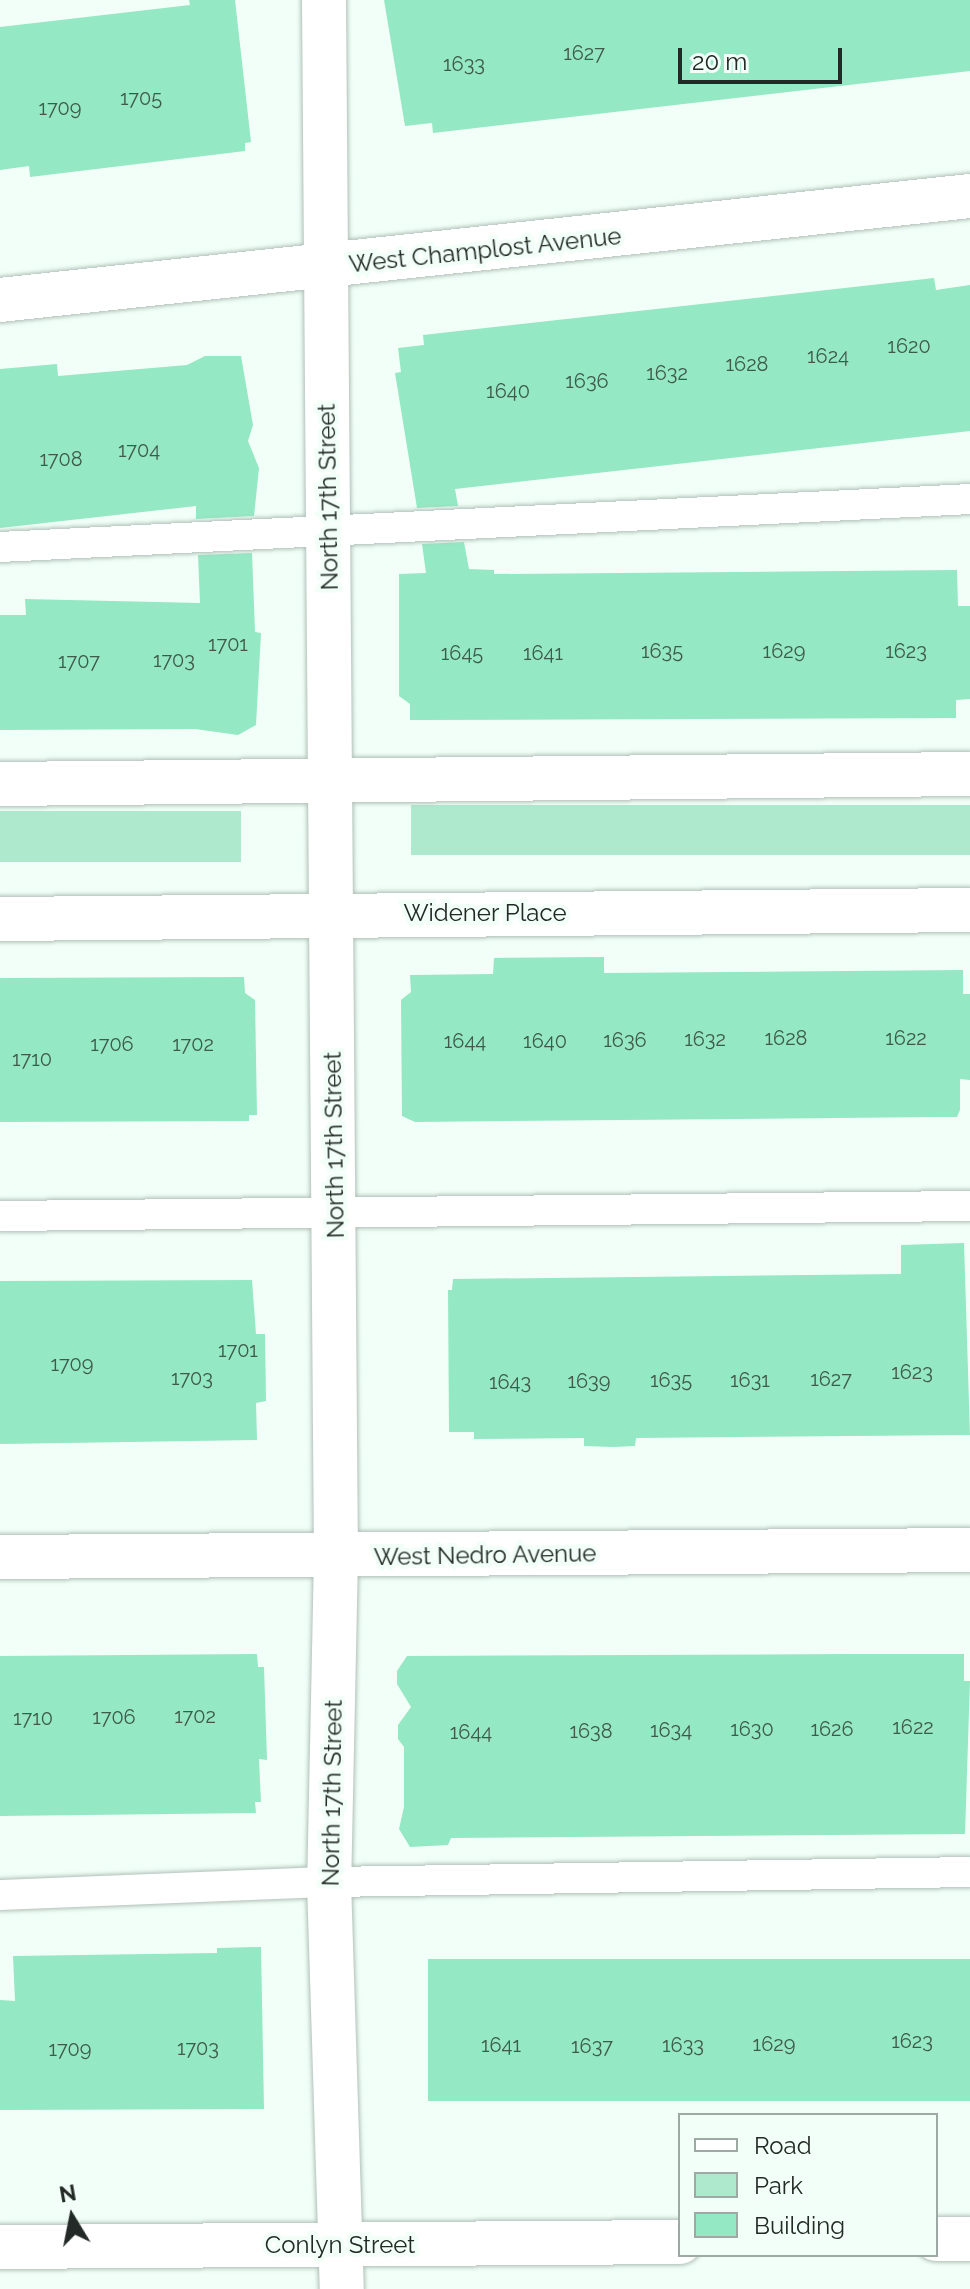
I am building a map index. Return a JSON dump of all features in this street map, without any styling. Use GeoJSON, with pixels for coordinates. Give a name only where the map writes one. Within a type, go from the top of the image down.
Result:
{"type":"FeatureCollection","features":[{"type":"Feature","properties":{"kind":"street","name":"North 17th Street"},"geometry":{"type":"LineString","coordinates":[[324,0],[323,268],[329,528],[336,1556],[329,1882],[342,2289]]}},
{"type":"Feature","properties":{"kind":"street","name":"West Champlost Avenue"},"geometry":{"type":"LineString","coordinates":[[0,300],[323,268],[970,196]]}},
{"type":"Feature","properties":{"kind":"street"},"geometry":{"type":"LineString","coordinates":[[0,784],[970,774]]}},
{"type":"Feature","properties":{"kind":"street","name":"Widener Place"},"geometry":{"type":"LineString","coordinates":[[0,919],[970,910]]}},
{"type":"Feature","properties":{"kind":"street","name":"West Nedro Avenue"},"geometry":{"type":"LineString","coordinates":[[0,1557],[970,1550]]}},
{"type":"Feature","properties":{"kind":"street"},"geometry":{"type":"LineString","coordinates":[[938,2239],[970,2239]]}},
{"type":"Feature","properties":{"kind":"street","name":"Conlyn Street"},"geometry":{"type":"LineString","coordinates":[[0,2247],[678,2242]]}},
{"type":"Feature","properties":{"kind":"lane"},"geometry":{"type":"LineString","coordinates":[[0,547],[329,528],[970,499]]}},
{"type":"Feature","properties":{"kind":"lane"},"geometry":{"type":"LineString","coordinates":[[0,1216],[970,1206]]}},
{"type":"Feature","properties":{"kind":"lane"},"geometry":{"type":"LineString","coordinates":[[0,1895],[329,1882],[970,1872]]}},
{"type":"Feature","properties":{"kind":"green space"},"geometry":{"type":"Polygon","coordinates":[[[411,805],[970,805],[970,855],[411,855],[411,805]]]}},
{"type":"Feature","properties":{"kind":"green space"},"geometry":{"type":"Polygon","coordinates":[[[0,811],[241,811],[241,862],[0,862],[0,811]]]}},
{"type":"Feature","properties":{"kind":"building"},"geometry":{"type":"Polygon","coordinates":[[[189,0],[235,0],[251,142],[245,143],[245,151],[30,177],[29,166],[0,170],[0,27],[190,5],[189,0]]]}},
{"type":"Feature","properties":{"kind":"building"},"geometry":{"type":"Polygon","coordinates":[[[384,0],[970,0],[970,71],[433,133],[432,123],[405,126],[384,0]]]}},
{"type":"Feature","properties":{"kind":"building"},"geometry":{"type":"Polygon","coordinates":[[[934,278],[936,290],[970,285],[970,431],[455,489],[458,506],[417,508],[395,373],[401,372],[398,348],[424,345],[423,335],[934,278]]]}},
{"type":"Feature","properties":{"kind":"building"},"geometry":{"type":"Polygon","coordinates":[[[205,356],[241,356],[253,425],[248,441],[259,468],[254,516],[196,519],[196,506],[0,528],[0,369],[57,364],[58,376],[187,365],[205,356]]]}},
{"type":"Feature","properties":{"kind":"building"},"geometry":{"type":"Polygon","coordinates":[[[464,542],[469,569],[494,570],[494,574],[957,570],[958,606],[970,606],[970,699],[956,700],[956,718],[410,720],[410,704],[399,696],[399,574],[426,573],[422,544],[464,542]]]}},
{"type":"Feature","properties":{"kind":"building"},"geometry":{"type":"Polygon","coordinates":[[[252,553],[255,632],[261,633],[256,725],[238,735],[195,729],[0,730],[0,615],[26,615],[25,599],[200,603],[198,555],[252,553]]]}},
{"type":"Feature","properties":{"kind":"building"},"geometry":{"type":"Polygon","coordinates":[[[604,957],[604,973],[963,970],[963,994],[970,994],[970,1080],[960,1079],[960,1110],[957,1117],[415,1122],[402,1116],[401,1000],[411,992],[410,975],[493,974],[494,958],[604,957]]]}},
{"type":"Feature","properties":{"kind":"building"},"geometry":{"type":"Polygon","coordinates":[[[244,977],[245,993],[255,1000],[257,1115],[249,1115],[249,1121],[0,1122],[0,978],[244,977]]]}},
{"type":"Feature","properties":{"kind":"building"},"geometry":{"type":"Polygon","coordinates":[[[964,1243],[970,1435],[636,1438],[635,1446],[613,1447],[584,1446],[584,1438],[474,1439],[474,1432],[449,1432],[448,1290],[452,1290],[453,1279],[901,1274],[901,1245],[964,1243]]]}},
{"type":"Feature","properties":{"kind":"building"},"geometry":{"type":"Polygon","coordinates":[[[252,1280],[256,1334],[265,1334],[266,1401],[256,1403],[257,1440],[0,1444],[0,1281],[252,1280]]]}},
{"type":"Feature","properties":{"kind":"building"},"geometry":{"type":"Polygon","coordinates":[[[257,1654],[258,1667],[264,1667],[267,1760],[259,1759],[261,1802],[255,1802],[256,1813],[0,1816],[0,1656],[257,1654]]]}},
{"type":"Feature","properties":{"kind":"building"},"geometry":{"type":"Polygon","coordinates":[[[964,1654],[964,1681],[970,1681],[965,1834],[451,1838],[448,1845],[410,1847],[399,1829],[404,1807],[404,1747],[398,1739],[398,1725],[411,1707],[397,1684],[397,1671],[407,1656],[964,1654]]]}},
{"type":"Feature","properties":{"kind":"building"},"geometry":{"type":"Polygon","coordinates":[[[261,1947],[264,2109],[0,2110],[0,2000],[15,2001],[13,1956],[217,1953],[217,1948],[261,1947]]]}},
{"type":"Feature","properties":{"kind":"building"},"geometry":{"type":"Polygon","coordinates":[[[428,1959],[970,1959],[970,2101],[428,2101],[428,1959]]]}}]}
